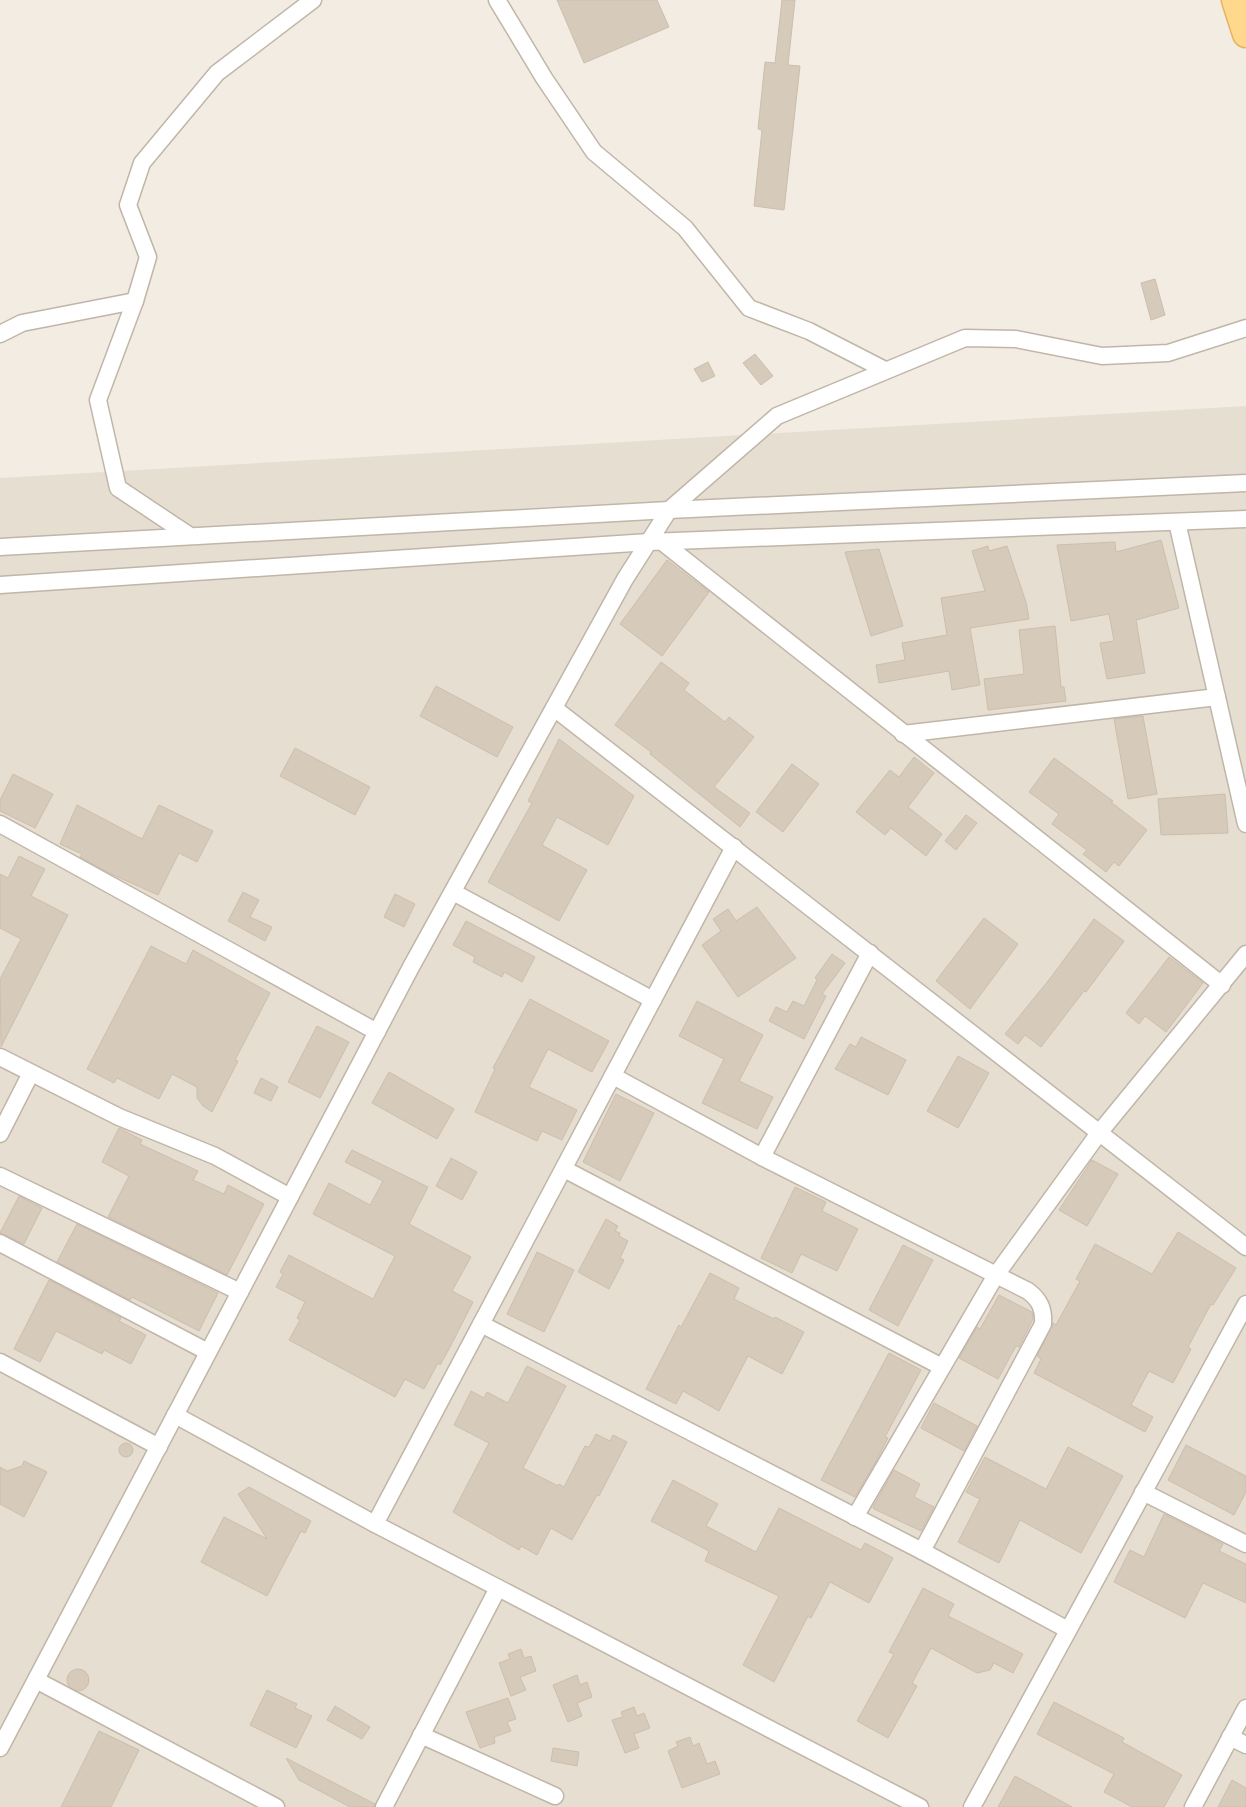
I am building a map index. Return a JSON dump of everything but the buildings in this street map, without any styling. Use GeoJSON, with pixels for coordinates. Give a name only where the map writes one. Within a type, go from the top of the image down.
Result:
{"type":"FeatureCollection","features":[{"type":"Feature","properties":{"kind":"main road"},"geometry":{"type":"LineString","coordinates":[[1235,0],[1246,34]]}},
{"type":"Feature","properties":{"kind":"street"},"geometry":{"type":"LineString","coordinates":[[190,536],[118,488],[98,400],[135,301],[148,257],[128,205],[142,163],[217,73],[313,0]]}},
{"type":"Feature","properties":{"kind":"street"},"geometry":{"type":"LineString","coordinates":[[497,0],[544,78],[594,152],[685,228],[749,308],[809,331],[884,370]]}},
{"type":"Feature","properties":{"kind":"street"},"geometry":{"type":"LineString","coordinates":[[0,334],[22,323],[135,301]]}},
{"type":"Feature","properties":{"kind":"street"},"geometry":{"type":"LineString","coordinates":[[0,1748],[377,1032],[625,580],[655,541],[669,510],[777,416],[965,338],[1016,339],[1102,356],[1168,353],[1246,328]]}},
{"type":"Feature","properties":{"kind":"street"},"geometry":{"type":"LineString","coordinates":[[0,547],[669,510],[1246,483]]}},
{"type":"Feature","properties":{"kind":"street"},"geometry":{"type":"LineString","coordinates":[[0,585],[655,541],[1246,519]]}},
{"type":"Feature","properties":{"kind":"street"},"geometry":{"type":"LineString","coordinates":[[1177,522],[1246,824]]}},
{"type":"Feature","properties":{"kind":"street"},"geometry":{"type":"LineString","coordinates":[[655,541],[1222,985]]}},
{"type":"Feature","properties":{"kind":"street"},"geometry":{"type":"LineString","coordinates":[[903,734],[1217,697]]}},
{"type":"Feature","properties":{"kind":"street"},"geometry":{"type":"LineString","coordinates":[[554,708],[1246,1247]]}},
{"type":"Feature","properties":{"kind":"street"},"geometry":{"type":"LineString","coordinates":[[0,824],[377,1032]]}},
{"type":"Feature","properties":{"kind":"street"},"geometry":{"type":"LineString","coordinates":[[375,1524],[734,847]]}},
{"type":"Feature","properties":{"kind":"street"},"geometry":{"type":"LineString","coordinates":[[453,892],[653,1000]]}},
{"type":"Feature","properties":{"kind":"street"},"geometry":{"type":"LineString","coordinates":[[762,1157],[870,953]]}},
{"type":"Feature","properties":{"kind":"street"},"geometry":{"type":"LineString","coordinates":[[855,1517],[996,1275],[1099,1133],[1246,954]]}},
{"type":"Feature","properties":{"kind":"street"},"geometry":{"type":"LineString","coordinates":[[0,1057],[119,1117],[215,1156],[290,1197]]}},
{"type":"Feature","properties":{"kind":"street"},"geometry":{"type":"LineString","coordinates":[[0,1134],[31,1073]]}},
{"type":"Feature","properties":{"kind":"street"},"geometry":{"type":"LineString","coordinates":[[613,1076],[762,1157],[996,1275],[1034,1296],[1042,1307],[1043,1324],[922,1551]]}},
{"type":"Feature","properties":{"kind":"street"},"geometry":{"type":"LineString","coordinates":[[564,1169],[942,1367]]}},
{"type":"Feature","properties":{"kind":"street"},"geometry":{"type":"LineString","coordinates":[[0,1176],[240,1292]]}},
{"type":"Feature","properties":{"kind":"street"},"geometry":{"type":"LineString","coordinates":[[0,1243],[208,1352]]}},
{"type":"Feature","properties":{"kind":"street"},"geometry":{"type":"LineString","coordinates":[[972,1807],[1246,1304]]}},
{"type":"Feature","properties":{"kind":"street"},"geometry":{"type":"LineString","coordinates":[[481,1324],[922,1551],[1068,1630]]}},
{"type":"Feature","properties":{"kind":"street"},"geometry":{"type":"LineString","coordinates":[[0,1362],[158,1447]]}},
{"type":"Feature","properties":{"kind":"street"},"geometry":{"type":"LineString","coordinates":[[175,1415],[375,1524],[920,1807]]}},
{"type":"Feature","properties":{"kind":"street"},"geometry":{"type":"LineString","coordinates":[[1143,1492],[1246,1544]]}},
{"type":"Feature","properties":{"kind":"street"},"geometry":{"type":"LineString","coordinates":[[384,1807],[498,1588]]}},
{"type":"Feature","properties":{"kind":"street"},"geometry":{"type":"LineString","coordinates":[[36,1680],[276,1807]]}},
{"type":"Feature","properties":{"kind":"street"},"geometry":{"type":"LineString","coordinates":[[1193,1807],[1246,1708]]}},
{"type":"Feature","properties":{"kind":"street"},"geometry":{"type":"LineString","coordinates":[[421,1735],[555,1796]]}},
{"type":"Feature","properties":{"kind":"street"},"geometry":{"type":"LineString","coordinates":[[1230,1737],[1246,1745]]}},
{"type":"Feature","properties":{"kind":"shaded area"},"geometry":{"type":"Polygon","coordinates":[[[1246,406],[1246,1807],[0,1807],[0,478],[1246,406]]]}}]}
